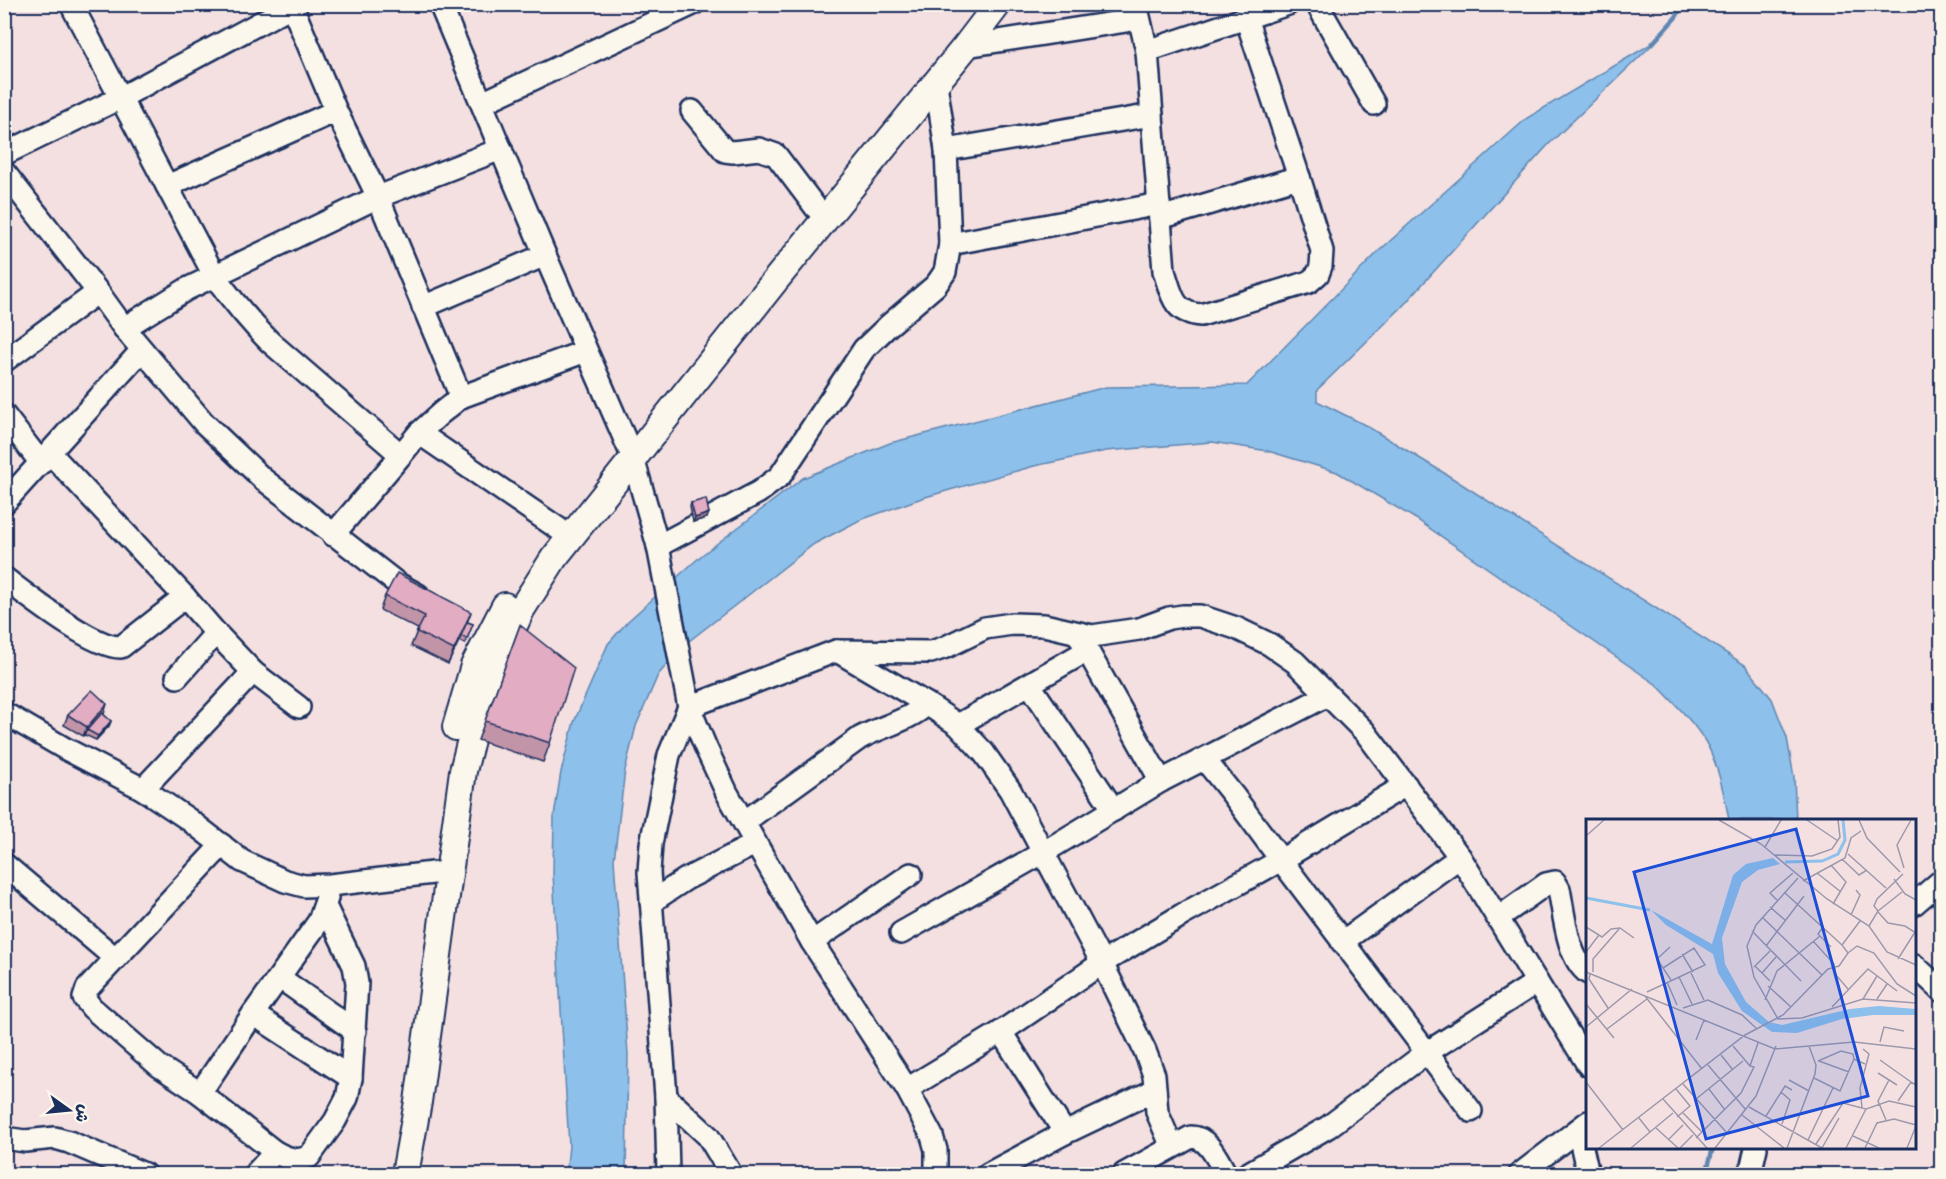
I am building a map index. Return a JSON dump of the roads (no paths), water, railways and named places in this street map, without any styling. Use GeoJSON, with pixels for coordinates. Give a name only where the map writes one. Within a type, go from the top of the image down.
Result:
{"type":"FeatureCollection","features":[{"type":"Feature","properties":{"kind":"main road"},"geometry":{"type":"LineString","coordinates":[[489,633],[521,610],[554,558],[630,450],[816,208],[978,4]]}},
{"type":"Feature","properties":{"kind":"main road"},"geometry":{"type":"LineString","coordinates":[[395,1174],[441,873],[465,760],[479,708],[491,676],[489,633],[519,585],[559,529],[774,282],[936,84],[998,4]]}},
{"type":"Feature","properties":{"kind":"main road"},"geometry":{"type":"LineString","coordinates":[[405,1174],[418,1102],[441,873]]}},
{"type":"Feature","properties":{"kind":"street"},"geometry":{"type":"LineString","coordinates":[[71,4],[214,275],[238,308],[270,342],[401,455]]}},
{"type":"Feature","properties":{"kind":"street"},"geometry":{"type":"LineString","coordinates":[[440,4],[630,450],[658,546],[689,707],[706,748],[727,793],[812,942],[907,1089],[932,1136],[936,1150],[936,1174]]}},
{"type":"Feature","properties":{"kind":"street"},"geometry":{"type":"LineString","coordinates":[[482,104],[693,4]]}},
{"type":"Feature","properties":{"kind":"street"},"geometry":{"type":"LineString","coordinates":[[1147,51],[1288,4]]}},
{"type":"Feature","properties":{"kind":"street"},"geometry":{"type":"LineString","coordinates":[[1317,4],[1374,104]]}},
{"type":"Feature","properties":{"kind":"street"},"geometry":{"type":"LineString","coordinates":[[4,154],[120,98],[294,5],[336,111],[378,197],[461,398]]}},
{"type":"Feature","properties":{"kind":"street"},"geometry":{"type":"LineString","coordinates":[[966,46],[1137,12],[1147,51],[1164,271],[1179,308],[1188,314],[1201,315],[1309,282],[1318,274],[1321,266],[1322,251],[1246,18]]}},
{"type":"Feature","properties":{"kind":"street"},"geometry":{"type":"LineString","coordinates":[[658,546],[759,492],[780,476],[864,349],[936,285],[945,272],[950,244],[946,150],[936,84]]}},
{"type":"Feature","properties":{"kind":"street"},"geometry":{"type":"LineString","coordinates":[[167,186],[336,111]]}},
{"type":"Feature","properties":{"kind":"street"},"geometry":{"type":"LineString","coordinates":[[692,111],[725,151],[759,149],[776,155],[816,208]]}},
{"type":"Feature","properties":{"kind":"street"},"geometry":{"type":"LineString","coordinates":[[946,150],[1152,115]]}},
{"type":"Feature","properties":{"kind":"street"},"geometry":{"type":"LineString","coordinates":[[124,328],[214,275],[378,197],[501,149]]}},
{"type":"Feature","properties":{"kind":"street"},"geometry":{"type":"LineString","coordinates":[[4,172],[124,328],[204,423],[263,479],[333,535],[398,584],[439,606]]}},
{"type":"Feature","properties":{"kind":"street"},"geometry":{"type":"LineString","coordinates":[[950,244],[1159,211],[1299,177]]}},
{"type":"Feature","properties":{"kind":"street"},"geometry":{"type":"LineString","coordinates":[[423,307],[545,255]]}},
{"type":"Feature","properties":{"kind":"street"},"geometry":{"type":"LineString","coordinates":[[4,361],[98,292]]}},
{"type":"Feature","properties":{"kind":"street"},"geometry":{"type":"LineString","coordinates":[[4,503],[142,350]]}},
{"type":"Feature","properties":{"kind":"street"},"geometry":{"type":"LineString","coordinates":[[333,535],[419,433],[461,398],[586,351]]}},
{"type":"Feature","properties":{"kind":"street"},"geometry":{"type":"LineString","coordinates":[[4,415],[185,597],[253,672],[299,707]]}},
{"type":"Feature","properties":{"kind":"street"},"geometry":{"type":"LineString","coordinates":[[419,433],[559,529]]}},
{"type":"Feature","properties":{"kind":"street"},"geometry":{"type":"LineString","coordinates":[[4,578],[65,622],[115,647],[121,646],[185,597]]}},
{"type":"Feature","properties":{"kind":"street"},"geometry":{"type":"LineString","coordinates":[[958,725],[1030,685],[1092,636],[1139,629],[1169,618],[1200,616],[1236,628],[1269,644],[1295,662],[1365,732],[1407,785],[1460,857],[1586,1063]]}},
{"type":"Feature","properties":{"kind":"street"},"geometry":{"type":"LineString","coordinates":[[668,1174],[666,1097],[649,872],[658,802],[669,754],[689,707],[836,651],[931,652],[985,628],[1012,624],[1044,625],[1083,642],[1161,781]]}},
{"type":"Feature","properties":{"kind":"street"},"geometry":{"type":"LineString","coordinates":[[177,677],[216,633]]}},
{"type":"Feature","properties":{"kind":"street"},"geometry":{"type":"LineString","coordinates":[[836,651],[927,704],[958,725],[984,753],[1010,790],[1102,963],[1145,1052],[1154,1075],[1157,1112],[1172,1147]]}},
{"type":"Feature","properties":{"kind":"street"},"geometry":{"type":"LineString","coordinates":[[143,789],[253,672]]}},
{"type":"Feature","properties":{"kind":"street"},"geometry":{"type":"LineString","coordinates":[[1030,685],[1114,810]]}},
{"type":"Feature","properties":{"kind":"street"},"geometry":{"type":"LineString","coordinates":[[901,933],[1044,852],[1161,781],[1328,695]]}},
{"type":"Feature","properties":{"kind":"street"},"geometry":{"type":"LineString","coordinates":[[744,822],[860,738],[900,721],[927,704]]}},
{"type":"Feature","properties":{"kind":"street"},"geometry":{"type":"LineString","coordinates":[[4,713],[64,748],[143,789],[242,861],[285,881],[327,896],[441,873]]}},
{"type":"Feature","properties":{"kind":"street"},"geometry":{"type":"LineString","coordinates":[[1205,760],[1471,1111]]}},
{"type":"Feature","properties":{"kind":"street"},"geometry":{"type":"LineString","coordinates":[[907,1089],[1001,1032],[1102,963],[1407,785]]}},
{"type":"Feature","properties":{"kind":"street"},"geometry":{"type":"LineString","coordinates":[[651,902],[695,874],[755,844]]}},
{"type":"Feature","properties":{"kind":"street"},"geometry":{"type":"LineString","coordinates":[[222,845],[87,988],[84,998],[92,1008],[159,1066],[200,1093],[275,1152],[298,1160],[309,1157],[335,1121],[347,1098],[351,1078],[357,983],[354,966],[327,896]]}},
{"type":"Feature","properties":{"kind":"street"},"geometry":{"type":"LineString","coordinates":[[1342,942],[1460,857]]}},
{"type":"Feature","properties":{"kind":"street"},"geometry":{"type":"LineString","coordinates":[[4,864],[115,958]]}},
{"type":"Feature","properties":{"kind":"street"},"geometry":{"type":"LineString","coordinates":[[812,942],[911,874]]}},
{"type":"Feature","properties":{"kind":"street"},"geometry":{"type":"LineString","coordinates":[[1916,902],[1941,880]]}},
{"type":"Feature","properties":{"kind":"street"},"geometry":{"type":"LineString","coordinates":[[1498,918],[1546,884],[1555,882],[1559,889],[1572,949],[1579,965],[1586,972]]}},
{"type":"Feature","properties":{"kind":"street"},"geometry":{"type":"LineString","coordinates":[[200,1093],[319,921],[327,896]]}},
{"type":"Feature","properties":{"kind":"street"},"geometry":{"type":"LineString","coordinates":[[1916,967],[1941,991]]}},
{"type":"Feature","properties":{"kind":"street"},"geometry":{"type":"LineString","coordinates":[[280,978],[355,1031]]}},
{"type":"Feature","properties":{"kind":"street"},"geometry":{"type":"LineString","coordinates":[[1247,1174],[1328,1127],[1426,1053],[1537,982]]}},
{"type":"Feature","properties":{"kind":"street"},"geometry":{"type":"LineString","coordinates":[[253,1014],[351,1078]]}},
{"type":"Feature","properties":{"kind":"street"},"geometry":{"type":"LineString","coordinates":[[1001,1032],[1065,1132]]}},
{"type":"Feature","properties":{"kind":"street"},"geometry":{"type":"LineString","coordinates":[[988,1174],[1065,1132],[1155,1090]]}},
{"type":"Feature","properties":{"kind":"street"},"geometry":{"type":"LineString","coordinates":[[666,1097],[708,1137],[730,1174]]}},
{"type":"Feature","properties":{"kind":"street"},"geometry":{"type":"LineString","coordinates":[[1520,1174],[1582,1126]]}},
{"type":"Feature","properties":{"kind":"street"},"geometry":{"type":"LineString","coordinates":[[1582,1126],[1588,1174]]}},
{"type":"Feature","properties":{"kind":"street"},"geometry":{"type":"LineString","coordinates":[[1124,1174],[1150,1168],[1172,1147],[1191,1137],[1197,1137],[1207,1143],[1226,1174]]}},
{"type":"Feature","properties":{"kind":"street"},"geometry":{"type":"LineString","coordinates":[[4,1138],[25,1141],[55,1138],[144,1174]]}},
{"type":"Feature","properties":{"kind":"street"},"geometry":{"type":"LineString","coordinates":[[1750,1174],[1756,1149]]}},
{"type":"Feature","properties":{"kind":"street"},"geometry":{"type":"LineString","coordinates":[[255,1174],[275,1152]]}},
{"type":"Feature","properties":{"kind":"water"},"geometry":{"type":"Polygon","coordinates":[[[1656,41],[1549,144],[1401,308],[1317,390],[1317,401],[1365,425],[1449,476],[1745,665],[1772,699],[1787,738],[1794,777],[1796,819],[1729,819],[1720,779],[1709,749],[1689,719],[1657,685],[1416,519],[1337,472],[1268,451],[1212,442],[1106,451],[1034,466],[922,498],[860,520],[814,544],[684,645],[658,675],[636,726],[625,770],[614,860],[628,1054],[626,1174],[566,1174],[569,1146],[553,874],[554,816],[561,772],[574,722],[608,644],[628,621],[702,555],[803,478],[890,443],[1106,387],[1247,385],[1380,250],[1527,118],[1656,41]]]}},
{"type":"Feature","properties":{"kind":"waterway"},"geometry":{"type":"LineString","coordinates":[[1652,44],[1676,17],[1684,4]]}},
{"type":"Feature","properties":{"kind":"waterway"},"geometry":{"type":"LineString","coordinates":[[1706,1174],[1713,1149]]}}]}
